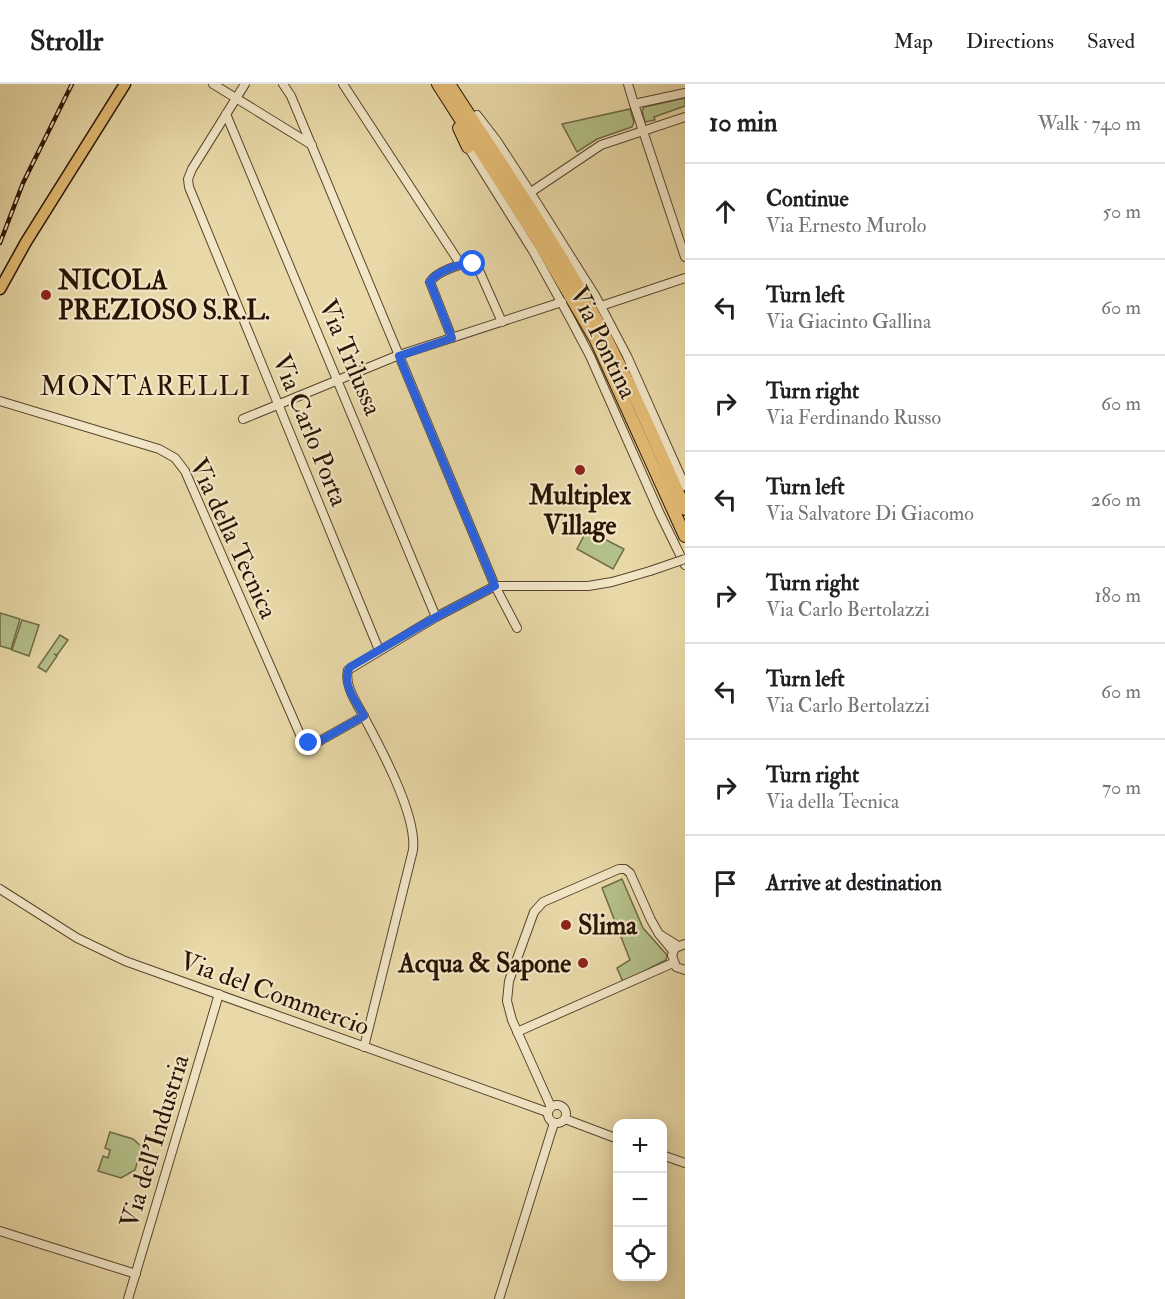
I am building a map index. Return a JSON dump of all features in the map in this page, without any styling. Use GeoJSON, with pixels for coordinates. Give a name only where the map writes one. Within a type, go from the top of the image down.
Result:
{"type":"FeatureCollection","features":[{"type":"Feature","properties":{"kind":"highway"},"geometry":{"type":"LineString","coordinates":[[438,84],[477,115]]}},
{"type":"Feature","properties":{"kind":"highway"},"geometry":{"type":"LineString","coordinates":[[451,93],[468,147]]}},
{"type":"Feature","properties":{"kind":"highway"},"geometry":{"type":"LineString","coordinates":[[451,93],[544,230],[596,318],[685,509]]}},
{"type":"Feature","properties":{"kind":"highway"},"geometry":{"type":"LineString","coordinates":[[451,93],[586,320],[614,376],[685,536]]}},
{"type":"Feature","properties":{"kind":"main road"},"geometry":{"type":"LineString","coordinates":[[0,289],[26,242],[125,84]]}},
{"type":"Feature","properties":{"kind":"street"},"geometry":{"type":"LineString","coordinates":[[213,84],[312,146]]}},
{"type":"Feature","properties":{"kind":"street","name":"Via Carlo Porta"},"geometry":{"type":"LineString","coordinates":[[244,84],[191,171],[189,187],[378,650]]}},
{"type":"Feature","properties":{"kind":"street"},"geometry":{"type":"LineString","coordinates":[[283,84],[290,93],[495,586],[517,628]]}},
{"type":"Feature","properties":{"kind":"street"},"geometry":{"type":"LineString","coordinates":[[343,84],[460,265]]}},
{"type":"Feature","properties":{"kind":"street"},"geometry":{"type":"LineString","coordinates":[[628,84],[685,257]]}},
{"type":"Feature","properties":{"kind":"street"},"geometry":{"type":"LineString","coordinates":[[634,104],[685,93]]}},
{"type":"Feature","properties":{"kind":"street","name":"Via Trilussa"},"geometry":{"type":"LineString","coordinates":[[226,114],[436,617]]}},
{"type":"Feature","properties":{"kind":"street","name":"Via Pontina"},"geometry":{"type":"LineString","coordinates":[[477,115],[531,192],[601,306],[627,356],[685,486]]}},
{"type":"Feature","properties":{"kind":"street"},"geometry":{"type":"LineString","coordinates":[[531,192],[601,145],[685,117]]}},
{"type":"Feature","properties":{"kind":"street","name":"Via Pontina"},"geometry":{"type":"LineString","coordinates":[[468,147],[562,302],[590,356],[685,565]]}},
{"type":"Feature","properties":{"kind":"street"},"geometry":{"type":"LineString","coordinates":[[452,338],[430,287],[430,281],[435,276],[460,265],[473,264],[479,269],[502,322]]}},
{"type":"Feature","properties":{"kind":"street"},"geometry":{"type":"LineString","coordinates":[[601,306],[685,278]]}},
{"type":"Feature","properties":{"kind":"street"},"geometry":{"type":"LineString","coordinates":[[243,419],[399,356],[562,302]]}},
{"type":"Feature","properties":{"kind":"street","name":"Via della Tecnica"},"geometry":{"type":"LineString","coordinates":[[0,401],[159,449],[175,458],[185,471],[302,739],[309,743],[316,743],[364,716]]}},
{"type":"Feature","properties":{"kind":"street"},"geometry":{"type":"LineString","coordinates":[[364,1047],[412,850],[413,834],[411,822],[386,760],[348,684],[347,672],[351,666],[378,650],[495,586],[588,586],[612,582],[685,559]]}},
{"type":"Feature","properties":{"kind":"street"},"geometry":{"type":"LineString","coordinates":[[517,1032],[673,963],[679,947],[659,934],[630,873],[619,869],[542,903],[534,912],[507,986],[508,1007],[517,1032],[549,1109],[549,1119],[554,1123],[560,1123],[565,1119],[566,1111],[563,1107],[557,1105],[549,1109]]}},
{"type":"Feature","properties":{"kind":"street","name":"Via del Commercio"},"geometry":{"type":"LineString","coordinates":[[0,889],[69,934],[133,965],[364,1047],[549,1109]]}},
{"type":"Feature","properties":{"kind":"street"},"geometry":{"type":"LineString","coordinates":[[673,963],[679,969],[685,970]]}},
{"type":"Feature","properties":{"kind":"street","name":"Via dell'Industria"},"geometry":{"type":"LineString","coordinates":[[128,1299],[219,994]]}},
{"type":"Feature","properties":{"kind":"street"},"geometry":{"type":"LineString","coordinates":[[565,1119],[613,1137]]}},
{"type":"Feature","properties":{"kind":"street"},"geometry":{"type":"LineString","coordinates":[[499,1299],[554,1123]]}},
{"type":"Feature","properties":{"kind":"street"},"geometry":{"type":"LineString","coordinates":[[667,1156],[685,1163]]}},
{"type":"Feature","properties":{"kind":"street"},"geometry":{"type":"LineString","coordinates":[[0,1231],[136,1274]]}},
{"type":"Feature","properties":{"kind":"green space"},"geometry":{"type":"Polygon","coordinates":[[[685,98],[685,106],[654,117],[655,120],[645,122],[642,111],[644,107],[685,98]]]}},
{"type":"Feature","properties":{"kind":"green space"},"geometry":{"type":"Polygon","coordinates":[[[630,109],[634,122],[632,127],[597,139],[577,152],[562,124],[630,109]]]}},
{"type":"Feature","properties":{"kind":"green space"},"geometry":{"type":"Polygon","coordinates":[[[587,530],[624,549],[613,569],[577,549],[587,530]]]}},
{"type":"Feature","properties":{"kind":"green space"},"geometry":{"type":"Polygon","coordinates":[[[0,613],[20,619],[11,649],[0,646],[0,613]]]}},
{"type":"Feature","properties":{"kind":"green space"},"geometry":{"type":"Polygon","coordinates":[[[22,620],[39,625],[29,656],[12,650],[22,620]]]}},
{"type":"Feature","properties":{"kind":"green space"},"geometry":{"type":"Polygon","coordinates":[[[60,635],[68,640],[57,655],[54,654],[57,656],[46,672],[38,667],[60,635]]]}},
{"type":"Feature","properties":{"kind":"green space"},"geometry":{"type":"Polygon","coordinates":[[[622,879],[643,928],[667,955],[666,960],[623,982],[617,968],[630,960],[602,888],[622,879]]]}},
{"type":"Feature","properties":{"kind":"green space"},"geometry":{"type":"Polygon","coordinates":[[[110,1132],[133,1139],[142,1147],[135,1170],[121,1178],[98,1171],[103,1156],[108,1158],[110,1150],[105,1148],[110,1132]]]}},
{"type":"Feature","properties":{"kind":"railway"},"geometry":{"type":"LineString","coordinates":[[0,243],[23,183],[72,84]]}},
{"type":"Feature","properties":{"kind":"place","name":"NICOLA PREZIOSO S.R.L."},"geometry":{"type":"Point","coordinates":[46,295]}},
{"type":"Feature","properties":{"kind":"place","name":"Multiplex Village"},"geometry":{"type":"Point","coordinates":[580,470]}},
{"type":"Feature","properties":{"kind":"place","name":"Slima"},"geometry":{"type":"Point","coordinates":[566,925]}},
{"type":"Feature","properties":{"kind":"place","name":"Acqua & Sapone"},"geometry":{"type":"Point","coordinates":[583,963]}},
{"type":"Feature","properties":{"kind":"district","name":"MONTARELLI"},"geometry":{"type":"Point","coordinates":[146,386]}},
{"type":"Feature","properties":{"kind":"route"},"geometry":{"type":"LineString","coordinates":[[309,743],[316,743],[364,716],[348,684],[346,676],[350,667],[495,586],[399,356],[452,338],[430,287],[430,282],[435,276],[460,265],[473,264]]}}]}
